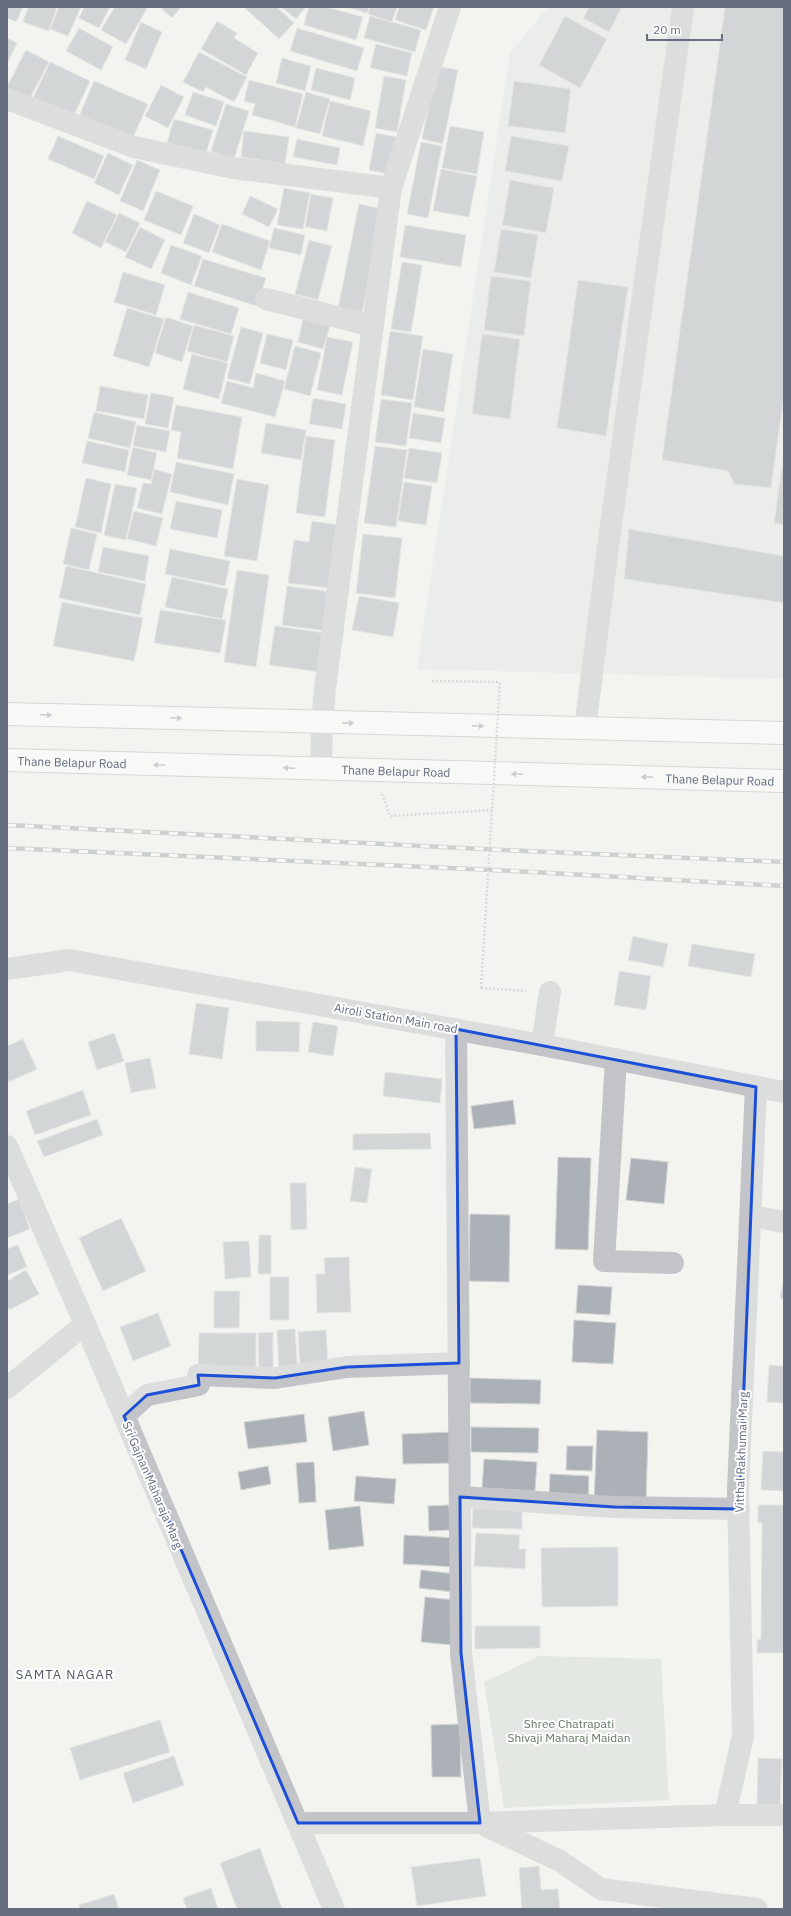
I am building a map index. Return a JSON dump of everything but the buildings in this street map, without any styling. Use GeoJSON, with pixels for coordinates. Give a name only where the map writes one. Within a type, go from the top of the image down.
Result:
{"type":"FeatureCollection","features":[{"type":"Feature","properties":{"kind":"main road"},"geometry":{"type":"LineString","coordinates":[[7,714],[784,734]]}},
{"type":"Feature","properties":{"kind":"main road","name":"Thane Belapur Road"},"geometry":{"type":"LineString","coordinates":[[7,760],[784,781]]}},
{"type":"Feature","properties":{"kind":"street"},"geometry":{"type":"LineString","coordinates":[[321,769],[322,722],[391,188],[450,7]]}},
{"type":"Feature","properties":{"kind":"street"},"geometry":{"type":"LineString","coordinates":[[585,728],[610,532],[683,7]]}},
{"type":"Feature","properties":{"kind":"street"},"geometry":{"type":"LineString","coordinates":[[7,99],[134,147],[234,168],[391,188]]}},
{"type":"Feature","properties":{"kind":"street"},"geometry":{"type":"LineString","coordinates":[[266,299],[373,326]]}},
{"type":"Feature","properties":{"kind":"street","name":"Airoli Station Main road"},"geometry":{"type":"LineString","coordinates":[[7,969],[69,960],[456,1029],[784,1092]]}},
{"type":"Feature","properties":{"kind":"street"},"geometry":{"type":"LineString","coordinates":[[542,1045],[550,992]]}},
{"type":"Feature","properties":{"kind":"street"},"geometry":{"type":"LineString","coordinates":[[456,1029],[461,1653],[480,1823]]}},
{"type":"Feature","properties":{"kind":"street"},"geometry":{"type":"LineString","coordinates":[[616,1059],[604,1261],[673,1263]]}},
{"type":"Feature","properties":{"kind":"street","name":"Vitthal Rakhumai Marg"},"geometry":{"type":"LineString","coordinates":[[725,1815],[743,1736],[739,1509],[756,1087]]}},
{"type":"Feature","properties":{"kind":"street","name":"Sri Gajnan Maharaja Marg"},"geometry":{"type":"LineString","coordinates":[[7,1146],[85,1324],[334,1909]]}},
{"type":"Feature","properties":{"kind":"street"},"geometry":{"type":"LineString","coordinates":[[751,1216],[784,1222]]}},
{"type":"Feature","properties":{"kind":"street"},"geometry":{"type":"LineString","coordinates":[[7,1388],[85,1324]]}},
{"type":"Feature","properties":{"kind":"street"},"geometry":{"type":"LineString","coordinates":[[124,1416],[147,1395],[199,1385],[198,1375],[276,1378],[347,1367],[459,1363]]}},
{"type":"Feature","properties":{"kind":"street"},"geometry":{"type":"LineString","coordinates":[[460,1497],[614,1506],[739,1509]]}},
{"type":"Feature","properties":{"kind":"street"},"geometry":{"type":"LineString","coordinates":[[298,1823],[480,1823],[725,1815],[784,1815]]}},
{"type":"Feature","properties":{"kind":"street"},"geometry":{"type":"LineString","coordinates":[[480,1823],[560,1861],[601,1889],[702,1905],[757,1909]]}},
{"type":"Feature","properties":{"kind":"path"},"geometry":{"type":"LineString","coordinates":[[432,681],[500,682],[480,988],[550,992]]}},
{"type":"Feature","properties":{"kind":"path"},"geometry":{"type":"LineString","coordinates":[[390,816],[492,810]]}},
{"type":"Feature","properties":{"kind":"highlighted area"},"geometry":{"type":"Polygon","coordinates":[[[456,1029],[756,1087],[739,1509],[614,1507],[460,1497],[461,1653],[480,1823],[298,1823],[124,1416],[147,1395],[199,1385],[198,1375],[275,1378],[347,1367],[459,1363],[456,1029]]]}},
{"type":"Feature","properties":{"kind":"shaded area"},"geometry":{"type":"Polygon","coordinates":[[[548,7],[784,7],[784,679],[417,669],[510,53],[548,7]]]}},
{"type":"Feature","properties":{"kind":"green space","name":"Shree Chatrapati Shivaji Maharaj Maidan"},"geometry":{"type":"Polygon","coordinates":[[[539,1656],[661,1659],[669,1800],[504,1808],[484,1682],[539,1656]]]}},
{"type":"Feature","properties":{"kind":"railway"},"geometry":{"type":"LineString","coordinates":[[7,825],[502,850],[784,862]]}},
{"type":"Feature","properties":{"kind":"railway"},"geometry":{"type":"LineString","coordinates":[[7,848],[514,871],[784,886]]}},
{"type":"Feature","properties":{"kind":"district","name":"SAMTA NAGAR"},"geometry":{"type":"Point","coordinates":[65,1674]}}]}
